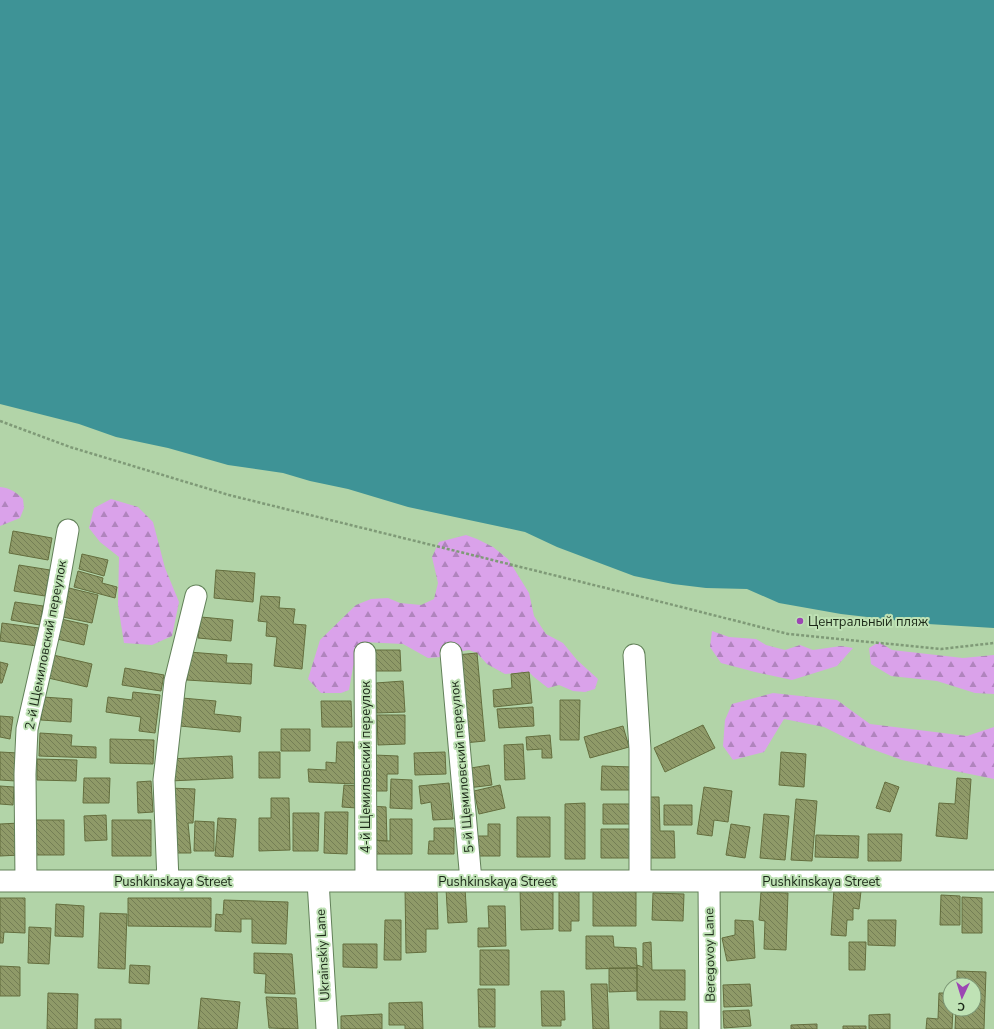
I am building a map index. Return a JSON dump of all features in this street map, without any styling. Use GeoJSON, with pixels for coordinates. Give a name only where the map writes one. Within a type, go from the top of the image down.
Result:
{"type":"FeatureCollection","features":[{"type":"Feature","properties":{"kind":"street","name":"2-й Щемиловский переулок"},"geometry":{"type":"LineString","coordinates":[[26,881],[25,774],[27,729],[53,615],[68,530]]}},
{"type":"Feature","properties":{"kind":"street"},"geometry":{"type":"LineString","coordinates":[[168,881],[164,780],[174,681],[196,596]]}},
{"type":"Feature","properties":{"kind":"street","name":"4-й Щемиловский переулок"},"geometry":{"type":"LineString","coordinates":[[365,653],[366,881]]}},
{"type":"Feature","properties":{"kind":"street","name":"5-й Щемиловский переулок"},"geometry":{"type":"LineString","coordinates":[[451,653],[471,881]]}},
{"type":"Feature","properties":{"kind":"street"},"geometry":{"type":"LineString","coordinates":[[634,655],[640,749],[640,881]]}},
{"type":"Feature","properties":{"kind":"street","name":"Pushkinskaya Street"},"geometry":{"type":"LineString","coordinates":[[0,881],[994,881]]}},
{"type":"Feature","properties":{"kind":"street","name":"Ukrainskiy Lane"},"geometry":{"type":"LineString","coordinates":[[318,881],[327,1029]]}},
{"type":"Feature","properties":{"kind":"street","name":"Beregovoy Lane"},"geometry":{"type":"LineString","coordinates":[[709,881],[710,1029]]}},
{"type":"Feature","properties":{"kind":"path"},"geometry":{"type":"LineString","coordinates":[[0,421],[70,447],[229,496],[788,634],[941,649],[994,643]]}},
{"type":"Feature","properties":{"kind":"green space"},"geometry":{"type":"Polygon","coordinates":[[[0,487],[10,489],[23,499],[24,508],[20,518],[0,526],[0,487]]]}},
{"type":"Feature","properties":{"kind":"green space"},"geometry":{"type":"Polygon","coordinates":[[[111,499],[138,507],[153,522],[165,568],[179,602],[172,636],[152,645],[124,643],[118,605],[119,557],[100,542],[89,528],[94,508],[111,499]]]}},
{"type":"Feature","properties":{"kind":"green space"},"geometry":{"type":"Polygon","coordinates":[[[466,535],[493,547],[508,559],[529,593],[534,616],[546,634],[563,643],[577,660],[598,679],[595,689],[585,692],[573,691],[559,685],[548,688],[529,672],[505,674],[487,664],[477,653],[469,650],[451,653],[441,657],[428,658],[403,644],[363,642],[353,667],[349,690],[341,693],[321,693],[308,679],[320,640],[356,605],[371,599],[388,598],[400,603],[421,605],[434,599],[438,583],[432,557],[439,542],[466,535]]]}},
{"type":"Feature","properties":{"kind":"green space"},"geometry":{"type":"Polygon","coordinates":[[[712,631],[729,637],[756,639],[766,645],[785,650],[800,645],[813,650],[841,646],[853,648],[837,666],[792,680],[721,663],[710,647],[712,631]]]}},
{"type":"Feature","properties":{"kind":"green space"},"geometry":{"type":"Polygon","coordinates":[[[879,642],[892,650],[963,658],[994,655],[994,694],[975,693],[937,681],[891,676],[871,664],[869,648],[879,642]]]}},
{"type":"Feature","properties":{"kind":"green space"},"geometry":{"type":"Polygon","coordinates":[[[773,693],[837,700],[870,724],[967,736],[994,727],[994,779],[902,760],[858,744],[824,727],[784,719],[764,752],[733,760],[723,746],[725,720],[732,704],[773,693]]]}},
{"type":"Feature","properties":{"kind":"water"},"geometry":{"type":"Polygon","coordinates":[[[0,0],[994,0],[994,628],[928,624],[841,614],[779,603],[747,589],[706,588],[673,584],[634,576],[557,547],[525,532],[408,507],[348,489],[310,481],[283,473],[228,465],[168,448],[116,437],[79,424],[0,404],[0,0]]]}},
{"type":"Feature","properties":{"kind":"building"},"geometry":{"type":"Polygon","coordinates":[[[13,531],[52,538],[48,560],[9,553],[13,531]]]}},
{"type":"Feature","properties":{"kind":"building"},"geometry":{"type":"Polygon","coordinates":[[[82,554],[108,560],[104,576],[79,569],[82,554]]]}},
{"type":"Feature","properties":{"kind":"building"},"geometry":{"type":"Polygon","coordinates":[[[19,565],[50,570],[45,596],[14,591],[19,565]]]}},
{"type":"Feature","properties":{"kind":"building"},"geometry":{"type":"Polygon","coordinates":[[[216,570],[255,573],[253,602],[214,598],[216,570]]]}},
{"type":"Feature","properties":{"kind":"building"},"geometry":{"type":"Polygon","coordinates":[[[78,571],[103,578],[102,583],[117,587],[115,598],[74,587],[78,571]]]}},
{"type":"Feature","properties":{"kind":"building"},"geometry":{"type":"Polygon","coordinates":[[[69,588],[98,595],[92,623],[63,617],[69,588]]]}},
{"type":"Feature","properties":{"kind":"building"},"geometry":{"type":"Polygon","coordinates":[[[261,596],[280,597],[279,608],[295,609],[293,624],[306,625],[302,669],[274,666],[277,637],[266,636],[267,622],[258,621],[261,596]]]}},
{"type":"Feature","properties":{"kind":"building"},"geometry":{"type":"Polygon","coordinates":[[[15,602],[43,606],[40,625],[11,620],[15,602]]]}},
{"type":"Feature","properties":{"kind":"building"},"geometry":{"type":"Polygon","coordinates":[[[201,617],[233,620],[231,641],[198,638],[201,617]]]}},
{"type":"Feature","properties":{"kind":"building"},"geometry":{"type":"Polygon","coordinates":[[[61,619],[88,625],[84,645],[57,639],[61,619]]]}},
{"type":"Feature","properties":{"kind":"building"},"geometry":{"type":"Polygon","coordinates":[[[2,623],[39,628],[37,646],[0,641],[2,623]]]}},
{"type":"Feature","properties":{"kind":"building"},"geometry":{"type":"Polygon","coordinates":[[[373,650],[400,650],[401,671],[373,671],[373,650]]]}},
{"type":"Feature","properties":{"kind":"building"},"geometry":{"type":"Polygon","coordinates":[[[189,652],[227,655],[226,663],[252,664],[251,684],[187,680],[189,652]]]}},
{"type":"Feature","properties":{"kind":"building"},"geometry":{"type":"Polygon","coordinates":[[[477,653],[485,741],[464,743],[456,655],[477,653]]]}},
{"type":"Feature","properties":{"kind":"building"},"geometry":{"type":"Polygon","coordinates":[[[49,654],[92,664],[87,687],[44,677],[49,654]]]}},
{"type":"Feature","properties":{"kind":"building"},"geometry":{"type":"Polygon","coordinates":[[[0,662],[8,664],[2,683],[0,683],[0,662]]]}},
{"type":"Feature","properties":{"kind":"building"},"geometry":{"type":"Polygon","coordinates":[[[125,668],[164,675],[161,691],[122,685],[125,668]]]}},
{"type":"Feature","properties":{"kind":"building"},"geometry":{"type":"Polygon","coordinates":[[[529,672],[532,703],[494,707],[493,690],[512,688],[511,674],[529,672]]]}},
{"type":"Feature","properties":{"kind":"building"},"geometry":{"type":"Polygon","coordinates":[[[403,681],[405,712],[377,713],[376,683],[403,681]]]}},
{"type":"Feature","properties":{"kind":"building"},"geometry":{"type":"Polygon","coordinates":[[[133,692],[160,695],[155,733],[139,731],[141,717],[106,712],[108,697],[132,700],[133,692]]]}},
{"type":"Feature","properties":{"kind":"building"},"geometry":{"type":"Polygon","coordinates":[[[43,697],[72,699],[71,722],[41,720],[43,697]]]}},
{"type":"Feature","properties":{"kind":"building"},"geometry":{"type":"Polygon","coordinates":[[[182,698],[216,701],[214,714],[241,717],[240,732],[180,726],[182,698]]]}},
{"type":"Feature","properties":{"kind":"building"},"geometry":{"type":"Polygon","coordinates":[[[560,700],[580,700],[579,740],[560,740],[560,700]]]}},
{"type":"Feature","properties":{"kind":"building"},"geometry":{"type":"Polygon","coordinates":[[[321,701],[351,701],[352,727],[322,727],[321,701]]]}},
{"type":"Feature","properties":{"kind":"building"},"geometry":{"type":"Polygon","coordinates":[[[533,707],[534,726],[499,728],[497,709],[533,707]]]}},
{"type":"Feature","properties":{"kind":"building"},"geometry":{"type":"Polygon","coordinates":[[[377,715],[405,715],[405,744],[378,745],[377,715]]]}},
{"type":"Feature","properties":{"kind":"building"},"geometry":{"type":"Polygon","coordinates":[[[0,716],[13,717],[10,739],[0,737],[0,716]]]}},
{"type":"Feature","properties":{"kind":"building"},"geometry":{"type":"Polygon","coordinates":[[[703,725],[715,748],[665,772],[654,748],[703,725]]]}},
{"type":"Feature","properties":{"kind":"building"},"geometry":{"type":"Polygon","coordinates":[[[623,726],[629,747],[590,758],[584,737],[623,726]]]}},
{"type":"Feature","properties":{"kind":"building"},"geometry":{"type":"Polygon","coordinates":[[[281,729],[310,729],[310,751],[281,751],[281,729]]]}},
{"type":"Feature","properties":{"kind":"building"},"geometry":{"type":"Polygon","coordinates":[[[40,733],[72,735],[71,746],[96,747],[96,758],[39,756],[40,733]]]}},
{"type":"Feature","properties":{"kind":"building"},"geometry":{"type":"Polygon","coordinates":[[[550,735],[552,758],[542,758],[542,749],[527,750],[526,737],[550,735]]]}},
{"type":"Feature","properties":{"kind":"building"},"geometry":{"type":"Polygon","coordinates":[[[110,739],[154,740],[153,764],[110,763],[110,739]]]}},
{"type":"Feature","properties":{"kind":"building"},"geometry":{"type":"Polygon","coordinates":[[[337,742],[353,742],[357,784],[309,782],[308,769],[326,770],[326,762],[336,763],[337,742]]]}},
{"type":"Feature","properties":{"kind":"building"},"geometry":{"type":"Polygon","coordinates":[[[523,744],[525,779],[505,780],[504,745],[523,744]]]}},
{"type":"Feature","properties":{"kind":"building"},"geometry":{"type":"Polygon","coordinates":[[[0,752],[18,753],[16,781],[0,780],[0,752]]]}},
{"type":"Feature","properties":{"kind":"building"},"geometry":{"type":"Polygon","coordinates":[[[259,752],[280,752],[280,778],[259,778],[259,752]]]}},
{"type":"Feature","properties":{"kind":"building"},"geometry":{"type":"Polygon","coordinates":[[[445,752],[446,774],[415,775],[414,753],[445,752]]]}},
{"type":"Feature","properties":{"kind":"building"},"geometry":{"type":"Polygon","coordinates":[[[781,752],[806,754],[804,787],[779,785],[781,752]]]}},
{"type":"Feature","properties":{"kind":"building"},"geometry":{"type":"Polygon","coordinates":[[[374,755],[398,756],[398,774],[387,774],[387,791],[374,791],[374,755]]]}},
{"type":"Feature","properties":{"kind":"building"},"geometry":{"type":"Polygon","coordinates":[[[232,756],[233,778],[170,781],[169,759],[232,756]]]}},
{"type":"Feature","properties":{"kind":"building"},"geometry":{"type":"Polygon","coordinates":[[[37,759],[77,760],[76,781],[37,780],[37,759]]]}},
{"type":"Feature","properties":{"kind":"building"},"geometry":{"type":"Polygon","coordinates":[[[489,765],[492,785],[468,788],[465,769],[489,765]]]}},
{"type":"Feature","properties":{"kind":"building"},"geometry":{"type":"Polygon","coordinates":[[[602,766],[632,767],[632,790],[601,790],[602,766]]]}},
{"type":"Feature","properties":{"kind":"building"},"geometry":{"type":"Polygon","coordinates":[[[84,778],[110,778],[109,803],[83,803],[84,778]]]}},
{"type":"Feature","properties":{"kind":"building"},"geometry":{"type":"Polygon","coordinates":[[[957,778],[971,779],[967,839],[936,836],[939,803],[955,804],[957,778]]]}},
{"type":"Feature","properties":{"kind":"building"},"geometry":{"type":"Polygon","coordinates":[[[391,779],[412,780],[412,809],[390,808],[391,779]]]}},
{"type":"Feature","properties":{"kind":"building"},"geometry":{"type":"Polygon","coordinates":[[[151,781],[153,812],[138,813],[137,782],[151,781]]]}},
{"type":"Feature","properties":{"kind":"building"},"geometry":{"type":"Polygon","coordinates":[[[885,782],[899,787],[890,812],[876,808],[885,782]]]}},
{"type":"Feature","properties":{"kind":"building"},"geometry":{"type":"Polygon","coordinates":[[[449,783],[453,819],[433,820],[431,802],[421,804],[419,786],[449,783]]]}},
{"type":"Feature","properties":{"kind":"building"},"geometry":{"type":"Polygon","coordinates":[[[344,785],[359,786],[357,808],[342,807],[344,785]]]}},
{"type":"Feature","properties":{"kind":"building"},"geometry":{"type":"Polygon","coordinates":[[[500,785],[505,808],[479,814],[474,791],[500,785]]]}},
{"type":"Feature","properties":{"kind":"building"},"geometry":{"type":"Polygon","coordinates":[[[0,786],[14,787],[13,805],[0,804],[0,786]]]}},
{"type":"Feature","properties":{"kind":"building"},"geometry":{"type":"Polygon","coordinates":[[[704,787],[732,791],[728,822],[714,820],[712,836],[697,834],[704,787]]]}},
{"type":"Feature","properties":{"kind":"building"},"geometry":{"type":"Polygon","coordinates":[[[169,788],[195,789],[193,823],[188,823],[191,853],[170,853],[169,788]]]}},
{"type":"Feature","properties":{"kind":"building"},"geometry":{"type":"Polygon","coordinates":[[[645,797],[659,797],[660,831],[674,831],[675,858],[647,858],[645,797]]]}},
{"type":"Feature","properties":{"kind":"building"},"geometry":{"type":"Polygon","coordinates":[[[271,798],[289,798],[290,850],[259,851],[259,818],[271,818],[271,798]]]}},
{"type":"Feature","properties":{"kind":"building"},"geometry":{"type":"Polygon","coordinates":[[[796,799],[817,801],[812,861],[791,860],[796,799]]]}},
{"type":"Feature","properties":{"kind":"building"},"geometry":{"type":"Polygon","coordinates":[[[585,803],[585,859],[565,859],[565,804],[585,803]]]}},
{"type":"Feature","properties":{"kind":"building"},"geometry":{"type":"Polygon","coordinates":[[[603,804],[633,804],[633,824],[603,824],[603,804]]]}},
{"type":"Feature","properties":{"kind":"building"},"geometry":{"type":"Polygon","coordinates":[[[664,805],[692,805],[692,825],[664,825],[664,805]]]}},
{"type":"Feature","properties":{"kind":"building"},"geometry":{"type":"Polygon","coordinates":[[[370,806],[386,807],[387,841],[370,840],[370,806]]]}},
{"type":"Feature","properties":{"kind":"building"},"geometry":{"type":"Polygon","coordinates":[[[325,812],[348,812],[347,854],[324,853],[325,812]]]}},
{"type":"Feature","properties":{"kind":"building"},"geometry":{"type":"Polygon","coordinates":[[[293,813],[319,813],[318,851],[293,851],[293,813]]]}},
{"type":"Feature","properties":{"kind":"building"},"geometry":{"type":"Polygon","coordinates":[[[764,814],[789,816],[785,860],[760,858],[764,814]]]}},
{"type":"Feature","properties":{"kind":"building"},"geometry":{"type":"Polygon","coordinates":[[[106,815],[107,840],[85,841],[84,816],[106,815]]]}},
{"type":"Feature","properties":{"kind":"building"},"geometry":{"type":"Polygon","coordinates":[[[517,817],[550,817],[550,857],[517,857],[517,817]]]}},
{"type":"Feature","properties":{"kind":"building"},"geometry":{"type":"Polygon","coordinates":[[[218,818],[236,819],[233,857],[215,856],[218,818]]]}},
{"type":"Feature","properties":{"kind":"building"},"geometry":{"type":"Polygon","coordinates":[[[390,819],[412,819],[412,854],[370,854],[370,840],[390,841],[390,819]]]}},
{"type":"Feature","properties":{"kind":"building"},"geometry":{"type":"Polygon","coordinates":[[[35,820],[64,820],[64,855],[35,855],[35,820]]]}},
{"type":"Feature","properties":{"kind":"building"},"geometry":{"type":"Polygon","coordinates":[[[112,820],[151,820],[151,856],[112,856],[112,820]]]}},
{"type":"Feature","properties":{"kind":"building"},"geometry":{"type":"Polygon","coordinates":[[[195,821],[214,822],[214,851],[194,851],[195,821]]]}},
{"type":"Feature","properties":{"kind":"building"},"geometry":{"type":"Polygon","coordinates":[[[20,823],[21,855],[0,856],[0,824],[20,823]]]}},
{"type":"Feature","properties":{"kind":"building"},"geometry":{"type":"Polygon","coordinates":[[[488,824],[500,824],[500,856],[477,856],[474,836],[488,836],[488,824]]]}},
{"type":"Feature","properties":{"kind":"building"},"geometry":{"type":"Polygon","coordinates":[[[731,824],[750,827],[745,858],[726,855],[731,824]]]}},
{"type":"Feature","properties":{"kind":"building"},"geometry":{"type":"Polygon","coordinates":[[[434,828],[454,828],[454,854],[428,854],[429,841],[434,841],[434,828]]]}},
{"type":"Feature","properties":{"kind":"building"},"geometry":{"type":"Polygon","coordinates":[[[601,829],[632,829],[632,858],[601,858],[601,829]]]}},
{"type":"Feature","properties":{"kind":"building"},"geometry":{"type":"Polygon","coordinates":[[[868,834],[902,834],[901,861],[868,861],[868,834]]]}},
{"type":"Feature","properties":{"kind":"building"},"geometry":{"type":"Polygon","coordinates":[[[816,835],[859,836],[858,858],[815,857],[816,835]]]}},
{"type":"Feature","properties":{"kind":"building"},"geometry":{"type":"Polygon","coordinates":[[[559,886],[579,886],[579,921],[571,921],[571,931],[559,931],[559,886]]]}},
{"type":"Feature","properties":{"kind":"building"},"geometry":{"type":"Polygon","coordinates":[[[520,887],[553,887],[553,929],[521,930],[520,887]]]}},
{"type":"Feature","properties":{"kind":"building"},"geometry":{"type":"Polygon","coordinates":[[[465,888],[467,922],[448,923],[446,889],[465,888]]]}},
{"type":"Feature","properties":{"kind":"building"},"geometry":{"type":"Polygon","coordinates":[[[593,888],[636,888],[636,926],[593,926],[593,888]]]}},
{"type":"Feature","properties":{"kind":"building"},"geometry":{"type":"Polygon","coordinates":[[[405,889],[437,889],[438,929],[426,929],[426,952],[406,953],[405,889]]]}},
{"type":"Feature","properties":{"kind":"building"},"geometry":{"type":"Polygon","coordinates":[[[834,889],[861,891],[859,909],[853,908],[853,920],[847,920],[846,936],[831,935],[834,889]]]}},
{"type":"Feature","properties":{"kind":"building"},"geometry":{"type":"Polygon","coordinates":[[[761,892],[788,893],[786,950],[764,949],[765,921],[759,920],[761,892]]]}},
{"type":"Feature","properties":{"kind":"building"},"geometry":{"type":"Polygon","coordinates":[[[653,893],[684,894],[683,921],[652,920],[653,893]]]}},
{"type":"Feature","properties":{"kind":"building"},"geometry":{"type":"Polygon","coordinates":[[[941,895],[960,896],[960,925],[940,925],[941,895]]]}},
{"type":"Feature","properties":{"kind":"building"},"geometry":{"type":"Polygon","coordinates":[[[962,897],[982,898],[982,933],[962,933],[962,897]]]}},
{"type":"Feature","properties":{"kind":"building"},"geometry":{"type":"Polygon","coordinates":[[[0,898],[25,898],[25,933],[4,932],[3,943],[0,943],[0,898]]]}},
{"type":"Feature","properties":{"kind":"building"},"geometry":{"type":"Polygon","coordinates":[[[128,898],[211,898],[211,927],[128,926],[128,898]]]}},
{"type":"Feature","properties":{"kind":"building"},"geometry":{"type":"Polygon","coordinates":[[[224,900],[288,902],[286,944],[252,943],[252,919],[241,919],[241,932],[215,931],[216,914],[223,915],[224,900]]]}},
{"type":"Feature","properties":{"kind":"building"},"geometry":{"type":"Polygon","coordinates":[[[56,904],[84,906],[83,937],[55,936],[56,904]]]}},
{"type":"Feature","properties":{"kind":"building"},"geometry":{"type":"Polygon","coordinates":[[[488,906],[505,906],[506,946],[478,947],[478,928],[489,928],[488,906]]]}},
{"type":"Feature","properties":{"kind":"building"},"geometry":{"type":"Polygon","coordinates":[[[100,913],[127,914],[125,969],[98,968],[100,913]]]}},
{"type":"Feature","properties":{"kind":"building"},"geometry":{"type":"Polygon","coordinates":[[[385,920],[401,920],[401,960],[384,960],[385,920]]]}},
{"type":"Feature","properties":{"kind":"building"},"geometry":{"type":"Polygon","coordinates":[[[735,920],[753,921],[755,958],[727,961],[722,938],[735,935],[735,920]]]}},
{"type":"Feature","properties":{"kind":"building"},"geometry":{"type":"Polygon","coordinates":[[[868,920],[896,920],[895,946],[868,945],[868,920]]]}},
{"type":"Feature","properties":{"kind":"building"},"geometry":{"type":"Polygon","coordinates":[[[29,927],[51,928],[49,964],[28,963],[29,927]]]}},
{"type":"Feature","properties":{"kind":"building"},"geometry":{"type":"Polygon","coordinates":[[[586,936],[613,936],[614,947],[636,948],[637,968],[586,969],[586,936]]]}},
{"type":"Feature","properties":{"kind":"building"},"geometry":{"type":"Polygon","coordinates":[[[651,942],[652,970],[685,970],[685,1000],[637,1000],[637,965],[643,967],[643,943],[651,942]]]}},
{"type":"Feature","properties":{"kind":"building"},"geometry":{"type":"Polygon","coordinates":[[[849,942],[866,942],[865,970],[849,970],[849,942]]]}},
{"type":"Feature","properties":{"kind":"building"},"geometry":{"type":"Polygon","coordinates":[[[343,944],[377,944],[377,968],[343,967],[343,944]]]}},
{"type":"Feature","properties":{"kind":"building"},"geometry":{"type":"Polygon","coordinates":[[[480,950],[509,950],[509,985],[480,985],[480,950]]]}},
{"type":"Feature","properties":{"kind":"building"},"geometry":{"type":"Polygon","coordinates":[[[254,953],[292,954],[295,994],[265,993],[266,974],[254,973],[254,953]]]}},
{"type":"Feature","properties":{"kind":"building"},"geometry":{"type":"Polygon","coordinates":[[[130,965],[150,966],[149,984],[129,983],[130,965]]]}},
{"type":"Feature","properties":{"kind":"building"},"geometry":{"type":"Polygon","coordinates":[[[0,966],[20,967],[20,996],[0,996],[0,966]]]}},
{"type":"Feature","properties":{"kind":"building"},"geometry":{"type":"Polygon","coordinates":[[[609,968],[637,968],[637,991],[609,992],[609,968]]]}},
{"type":"Feature","properties":{"kind":"building"},"geometry":{"type":"Polygon","coordinates":[[[957,971],[986,972],[984,1029],[955,1029],[956,1017],[982,1017],[982,977],[957,977],[957,971]]]}},
{"type":"Feature","properties":{"kind":"building"},"geometry":{"type":"Polygon","coordinates":[[[591,984],[607,984],[609,1029],[593,1029],[591,984]]]}},
{"type":"Feature","properties":{"kind":"building"},"geometry":{"type":"Polygon","coordinates":[[[750,984],[752,1006],[724,1007],[723,985],[750,984]]]}},
{"type":"Feature","properties":{"kind":"building"},"geometry":{"type":"Polygon","coordinates":[[[478,989],[495,989],[495,1027],[479,1027],[478,989]]]}},
{"type":"Feature","properties":{"kind":"building"},"geometry":{"type":"Polygon","coordinates":[[[541,991],[564,991],[565,1020],[561,1020],[561,1026],[542,1026],[541,991]]]}},
{"type":"Feature","properties":{"kind":"building"},"geometry":{"type":"Polygon","coordinates":[[[48,993],[78,994],[77,1029],[47,1029],[48,993]]]}},
{"type":"Feature","properties":{"kind":"building"},"geometry":{"type":"Polygon","coordinates":[[[939,993],[942,993],[942,1017],[953,1017],[952,1029],[926,1029],[927,1018],[938,1019],[939,993]]]}},
{"type":"Feature","properties":{"kind":"building"},"geometry":{"type":"Polygon","coordinates":[[[266,997],[296,998],[298,1029],[269,1028],[266,997]]]}},
{"type":"Feature","properties":{"kind":"building"},"geometry":{"type":"Polygon","coordinates":[[[201,998],[240,1002],[237,1029],[198,1029],[201,998]]]}},
{"type":"Feature","properties":{"kind":"building"},"geometry":{"type":"Polygon","coordinates":[[[422,1002],[423,1029],[405,1029],[405,1025],[389,1025],[389,1003],[422,1002]]]}},
{"type":"Feature","properties":{"kind":"building"},"geometry":{"type":"Polygon","coordinates":[[[749,1010],[751,1026],[724,1028],[723,1011],[749,1010]]]}},
{"type":"Feature","properties":{"kind":"building"},"geometry":{"type":"Polygon","coordinates":[[[660,1011],[687,1012],[687,1029],[660,1029],[660,1011]]]}},
{"type":"Feature","properties":{"kind":"building"},"geometry":{"type":"Polygon","coordinates":[[[382,1014],[382,1029],[341,1029],[341,1016],[382,1014]]]}},
{"type":"Feature","properties":{"kind":"building"},"geometry":{"type":"Polygon","coordinates":[[[890,1014],[890,1029],[869,1029],[869,1015],[890,1014]]]}},
{"type":"Feature","properties":{"kind":"building"},"geometry":{"type":"Polygon","coordinates":[[[95,1019],[121,1019],[121,1029],[95,1029],[95,1019]]]}},
{"type":"Feature","properties":{"kind":"building"},"geometry":{"type":"Polygon","coordinates":[[[817,1024],[817,1029],[791,1029],[791,1025],[817,1024]]]}},
{"type":"Feature","properties":{"kind":"building"},"geometry":{"type":"Polygon","coordinates":[[[843,1026],[866,1026],[866,1029],[843,1029],[843,1026]]]}},
{"type":"Feature","properties":{"kind":"place","name":"Центральный пляж"},"geometry":{"type":"Point","coordinates":[800,621]}}]}
